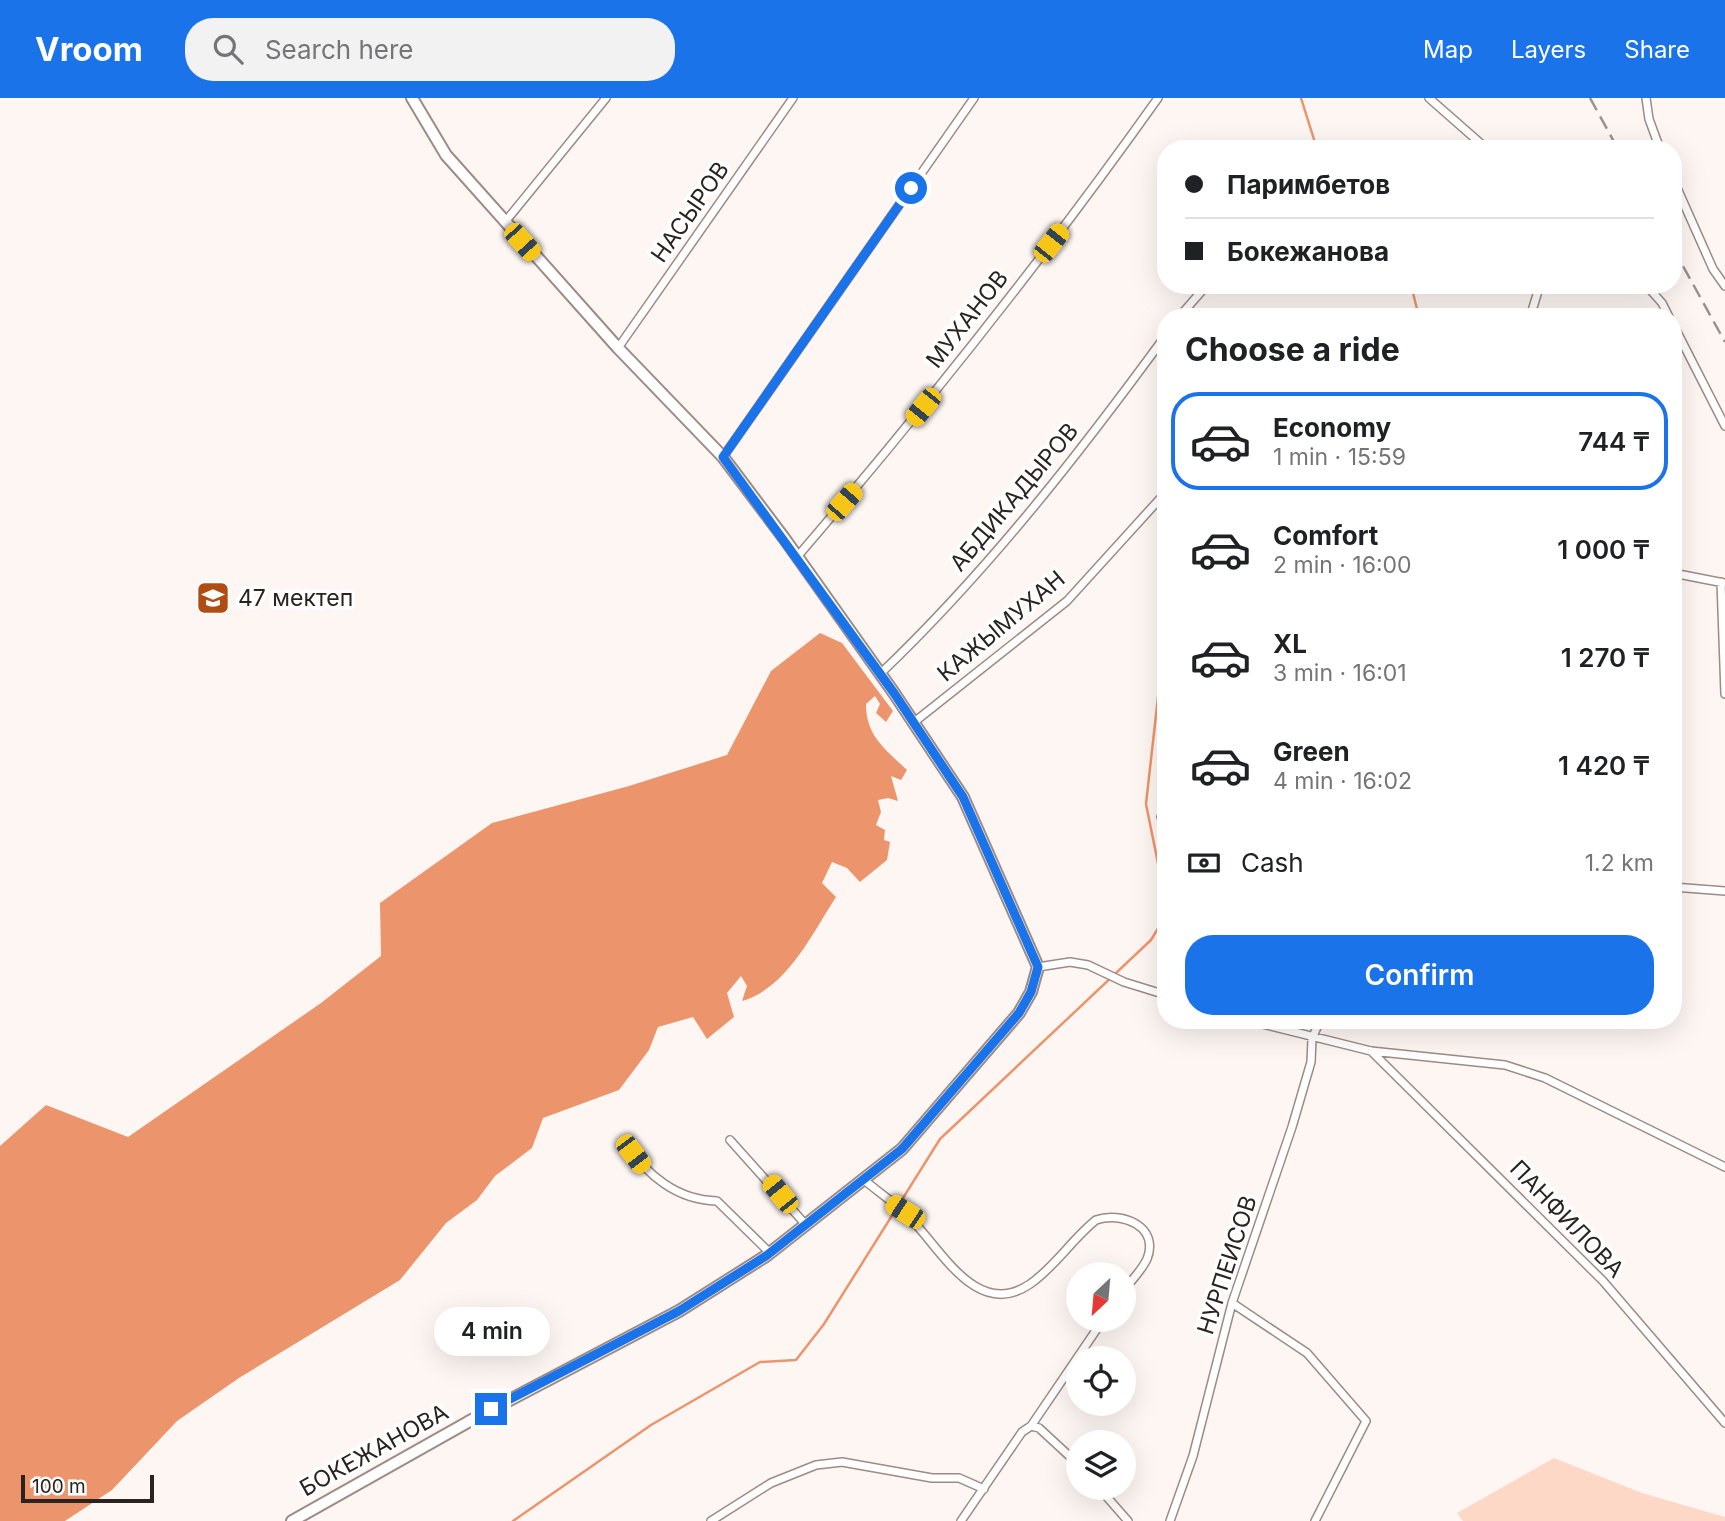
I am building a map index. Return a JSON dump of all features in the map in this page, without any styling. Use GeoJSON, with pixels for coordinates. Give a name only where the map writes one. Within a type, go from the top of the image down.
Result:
{"type":"FeatureCollection","features":[{"type":"Feature","properties":{"kind":"street"},"geometry":{"type":"LineString","coordinates":[[412,98],[446,155],[618,348],[723,457],[797,557],[963,797],[1038,967],[1070,962],[1088,964],[1124,982],[1157,992]]}},
{"type":"Feature","properties":{"kind":"street"},"geometry":{"type":"LineString","coordinates":[[505,222],[606,98]]}},
{"type":"Feature","properties":{"kind":"street","name":"НАСЫРОВ"},"geometry":{"type":"LineString","coordinates":[[618,348],[793,98]]}},
{"type":"Feature","properties":{"kind":"street"},"geometry":{"type":"LineString","coordinates":[[723,457],[974,98]]}},
{"type":"Feature","properties":{"kind":"street","name":"МУХАНОВ"},"geometry":{"type":"LineString","coordinates":[[797,557],[891,447],[1002,307],[1158,98]]}},
{"type":"Feature","properties":{"kind":"street"},"geometry":{"type":"LineString","coordinates":[[1429,98],[1477,140]]}},
{"type":"Feature","properties":{"kind":"street"},"geometry":{"type":"LineString","coordinates":[[1646,98],[1649,119],[1657,140]]}},
{"type":"Feature","properties":{"kind":"street"},"geometry":{"type":"LineString","coordinates":[[1682,198],[1713,269],[1725,286]]}},
{"type":"Feature","properties":{"kind":"street"},"geometry":{"type":"LineString","coordinates":[[1187,308],[1199,294]]}},
{"type":"Feature","properties":{"kind":"street"},"geometry":{"type":"LineString","coordinates":[[1654,294],[1664,308]]}},
{"type":"Feature","properties":{"kind":"street"},"geometry":{"type":"LineString","coordinates":[[1682,342],[1725,426]]}},
{"type":"Feature","properties":{"kind":"street","name":"АБДИКАДЫРОВ"},"geometry":{"type":"LineString","coordinates":[[880,674],[921,635],[1006,539],[1110,412],[1157,347]]}},
{"type":"Feature","properties":{"kind":"street","name":"КАЖЫМУХАН"},"geometry":{"type":"LineString","coordinates":[[913,723],[1067,601],[1157,502]]}},
{"type":"Feature","properties":{"kind":"street"},"geometry":{"type":"LineString","coordinates":[[1682,575],[1723,583],[1725,694]]}},
{"type":"Feature","properties":{"kind":"street"},"geometry":{"type":"LineString","coordinates":[[1682,888],[1725,891]]}},
{"type":"Feature","properties":{"kind":"street","name":"БОКЕЖАНОВА"},"geometry":{"type":"LineString","coordinates":[[292,1521],[468,1422],[679,1311],[770,1253],[902,1149],[1019,1013],[1031,992],[1038,967]]}},
{"type":"Feature","properties":{"kind":"street"},"geometry":{"type":"LineString","coordinates":[[1277,1029],[1371,1051],[1505,1065],[1545,1078],[1725,1167]]}},
{"type":"Feature","properties":{"kind":"street","name":"НУРПЕИСОВ"},"geometry":{"type":"LineString","coordinates":[[1170,1521],[1193,1456],[1232,1303],[1292,1127],[1311,1062],[1312,1039],[1316,1029]]}},
{"type":"Feature","properties":{"kind":"street","name":"ПАНФИЛОВА"},"geometry":{"type":"LineString","coordinates":[[1371,1051],[1602,1281],[1725,1423]]}},
{"type":"Feature","properties":{"kind":"street"},"geometry":{"type":"LineString","coordinates":[[730,1140],[806,1225]]}},
{"type":"Feature","properties":{"kind":"street"},"geometry":{"type":"LineString","coordinates":[[624,1143],[641,1166],[678,1193],[699,1200],[717,1201],[770,1253]]}},
{"type":"Feature","properties":{"kind":"street"},"geometry":{"type":"LineString","coordinates":[[863,1179],[905,1212],[969,1282],[992,1294],[1009,1294],[1028,1286],[1096,1220],[1110,1215],[1123,1217],[1143,1230],[1149,1246],[1146,1259],[1136,1273]]}},
{"type":"Feature","properties":{"kind":"street"},"geometry":{"type":"LineString","coordinates":[[1232,1303],[1307,1353],[1366,1421],[1315,1521]]}},
{"type":"Feature","properties":{"kind":"street"},"geometry":{"type":"LineString","coordinates":[[961,1521],[1022,1432],[1031,1426],[1094,1332]]}},
{"type":"Feature","properties":{"kind":"street"},"geometry":{"type":"LineString","coordinates":[[1031,1426],[1039,1428],[1066,1453]]}},
{"type":"Feature","properties":{"kind":"street"},"geometry":{"type":"LineString","coordinates":[[710,1521],[771,1483],[816,1465],[842,1462],[932,1478],[959,1478],[984,1489]]}},
{"type":"Feature","properties":{"kind":"street"},"geometry":{"type":"LineString","coordinates":[[1110,1500],[1128,1521]]}},
{"type":"Feature","properties":{"kind":"shaded area"},"geometry":{"type":"Polygon","coordinates":[[[820,633],[842,643],[893,711],[886,722],[876,713],[880,704],[875,696],[866,704],[873,733],[907,770],[901,780],[891,776],[898,801],[888,798],[878,800],[881,812],[876,825],[885,830],[884,840],[890,842],[887,860],[860,882],[847,868],[832,862],[822,883],[836,897],[808,943],[785,972],[758,994],[742,1001],[747,986],[741,976],[727,993],[734,1017],[707,1039],[693,1017],[658,1027],[649,1050],[619,1090],[543,1118],[532,1148],[495,1176],[477,1200],[446,1223],[400,1280],[239,1378],[177,1421],[112,1490],[65,1521],[0,1521],[0,1146],[46,1105],[128,1137],[321,1003],[381,956],[380,903],[492,823],[629,786],[727,755],[771,671],[820,633]]]}},
{"type":"Feature","properties":{"kind":"shaded area"},"geometry":{"type":"Polygon","coordinates":[[[1554,1458],[1642,1493],[1725,1517],[1725,1521],[1463,1521],[1457,1513],[1554,1458]]]}},
{"type":"Feature","properties":{"kind":"waterway"},"geometry":{"type":"LineString","coordinates":[[1301,98],[1314,140]]}},
{"type":"Feature","properties":{"kind":"waterway"},"geometry":{"type":"LineString","coordinates":[[1413,294],[1417,308]]}},
{"type":"Feature","properties":{"kind":"waterway"},"geometry":{"type":"LineString","coordinates":[[1157,706],[1146,804],[1157,858]]}},
{"type":"Feature","properties":{"kind":"waterway"},"geometry":{"type":"LineString","coordinates":[[513,1521],[651,1425],[760,1362],[796,1360],[824,1324],[940,1139],[1151,940],[1157,930]]}},
{"type":"Feature","properties":{"kind":"railway"},"geometry":{"type":"LineString","coordinates":[[1590,98],[1613,140]]}},
{"type":"Feature","properties":{"kind":"railway"},"geometry":{"type":"LineString","coordinates":[[1682,264],[1725,342]]}},
{"type":"Feature","properties":{"kind":"place","name":"47 мектеп"},"geometry":{"type":"Point","coordinates":[213,598]}},
{"type":"Feature","properties":{"kind":"route"},"geometry":{"type":"LineString","coordinates":[[491,1409],[679,1311],[766,1256],[902,1149],[1019,1013],[1031,992],[1038,967],[963,797],[894,693],[723,457],[911,188]]}}]}
